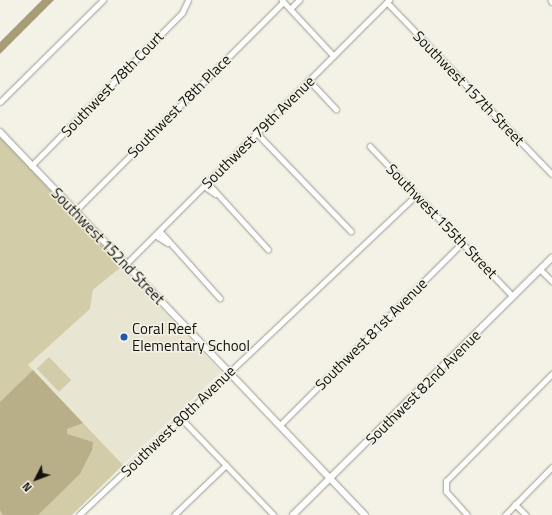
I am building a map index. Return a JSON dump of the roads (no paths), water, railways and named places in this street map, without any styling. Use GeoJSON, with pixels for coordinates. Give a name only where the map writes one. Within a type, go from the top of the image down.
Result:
{"type":"FeatureCollection","features":[{"type":"Feature","properties":{"kind":"main road","name":"Southwest 152nd Street"},"geometry":{"type":"LineString","coordinates":[[0,132],[365,515]]}},
{"type":"Feature","properties":{"kind":"street"},"geometry":{"type":"LineString","coordinates":[[0,102],[103,0]]}},
{"type":"Feature","properties":{"kind":"street","name":"Southwest 78th Court"},"geometry":{"type":"LineString","coordinates":[[31,166],[182,13],[189,0]]}},
{"type":"Feature","properties":{"kind":"street"},"geometry":{"type":"LineString","coordinates":[[290,9],[300,0]]}},
{"type":"Feature","properties":{"kind":"street"},"geometry":{"type":"LineString","coordinates":[[282,1],[334,56]]}},
{"type":"Feature","properties":{"kind":"street","name":"Southwest 78th Place"},"geometry":{"type":"LineString","coordinates":[[75,211],[282,1]]}},
{"type":"Feature","properties":{"kind":"street","name":"Southwest 79th Avenue"},"geometry":{"type":"LineString","coordinates":[[126,264],[388,1]]}},
{"type":"Feature","properties":{"kind":"street","name":"Southwest 157th Street"},"geometry":{"type":"LineString","coordinates":[[388,1],[552,174]]}},
{"type":"Feature","properties":{"kind":"street"},"geometry":{"type":"LineString","coordinates":[[309,80],[336,109]]}},
{"type":"Feature","properties":{"kind":"street"},"geometry":{"type":"LineString","coordinates":[[257,133],[351,231]]}},
{"type":"Feature","properties":{"kind":"street","name":"Southwest 155th Street"},"geometry":{"type":"LineString","coordinates":[[370,146],[513,296]]}},
{"type":"Feature","properties":{"kind":"street"},"geometry":{"type":"LineString","coordinates":[[206,184],[268,249]]}},
{"type":"Feature","properties":{"kind":"street","name":"Southwest 80th Avenue"},"geometry":{"type":"LineString","coordinates":[[79,515],[416,195]]}},
{"type":"Feature","properties":{"kind":"street"},"geometry":{"type":"LineString","coordinates":[[160,230],[168,243],[220,298]]}},
{"type":"Feature","properties":{"kind":"street"},"geometry":{"type":"LineString","coordinates":[[155,235],[168,243]]}},
{"type":"Feature","properties":{"kind":"street","name":"Southwest 81st Avenue"},"geometry":{"type":"LineString","coordinates":[[280,425],[462,243]]}},
{"type":"Feature","properties":{"kind":"street","name":"Southwest 82nd Avenue"},"geometry":{"type":"LineString","coordinates":[[293,515],[331,479],[552,258]]}},
{"type":"Feature","properties":{"kind":"street"},"geometry":{"type":"LineString","coordinates":[[540,270],[552,282]]}},
{"type":"Feature","properties":{"kind":"street"},"geometry":{"type":"LineString","coordinates":[[467,515],[444,486],[450,476],[552,374]]}},
{"type":"Feature","properties":{"kind":"street"},"geometry":{"type":"LineString","coordinates":[[181,418],[274,515]]}},
{"type":"Feature","properties":{"kind":"street"},"geometry":{"type":"LineString","coordinates":[[174,515],[226,465]]}},
{"type":"Feature","properties":{"kind":"street"},"geometry":{"type":"LineString","coordinates":[[505,515],[552,467]]}},
{"type":"Feature","properties":{"kind":"street"},"geometry":{"type":"LineString","coordinates":[[515,504],[526,515]]}},
{"type":"Feature","properties":{"kind":"place","name":"Coral Reef Elementary School"},"geometry":{"type":"Point","coordinates":[124,337]}}]}
